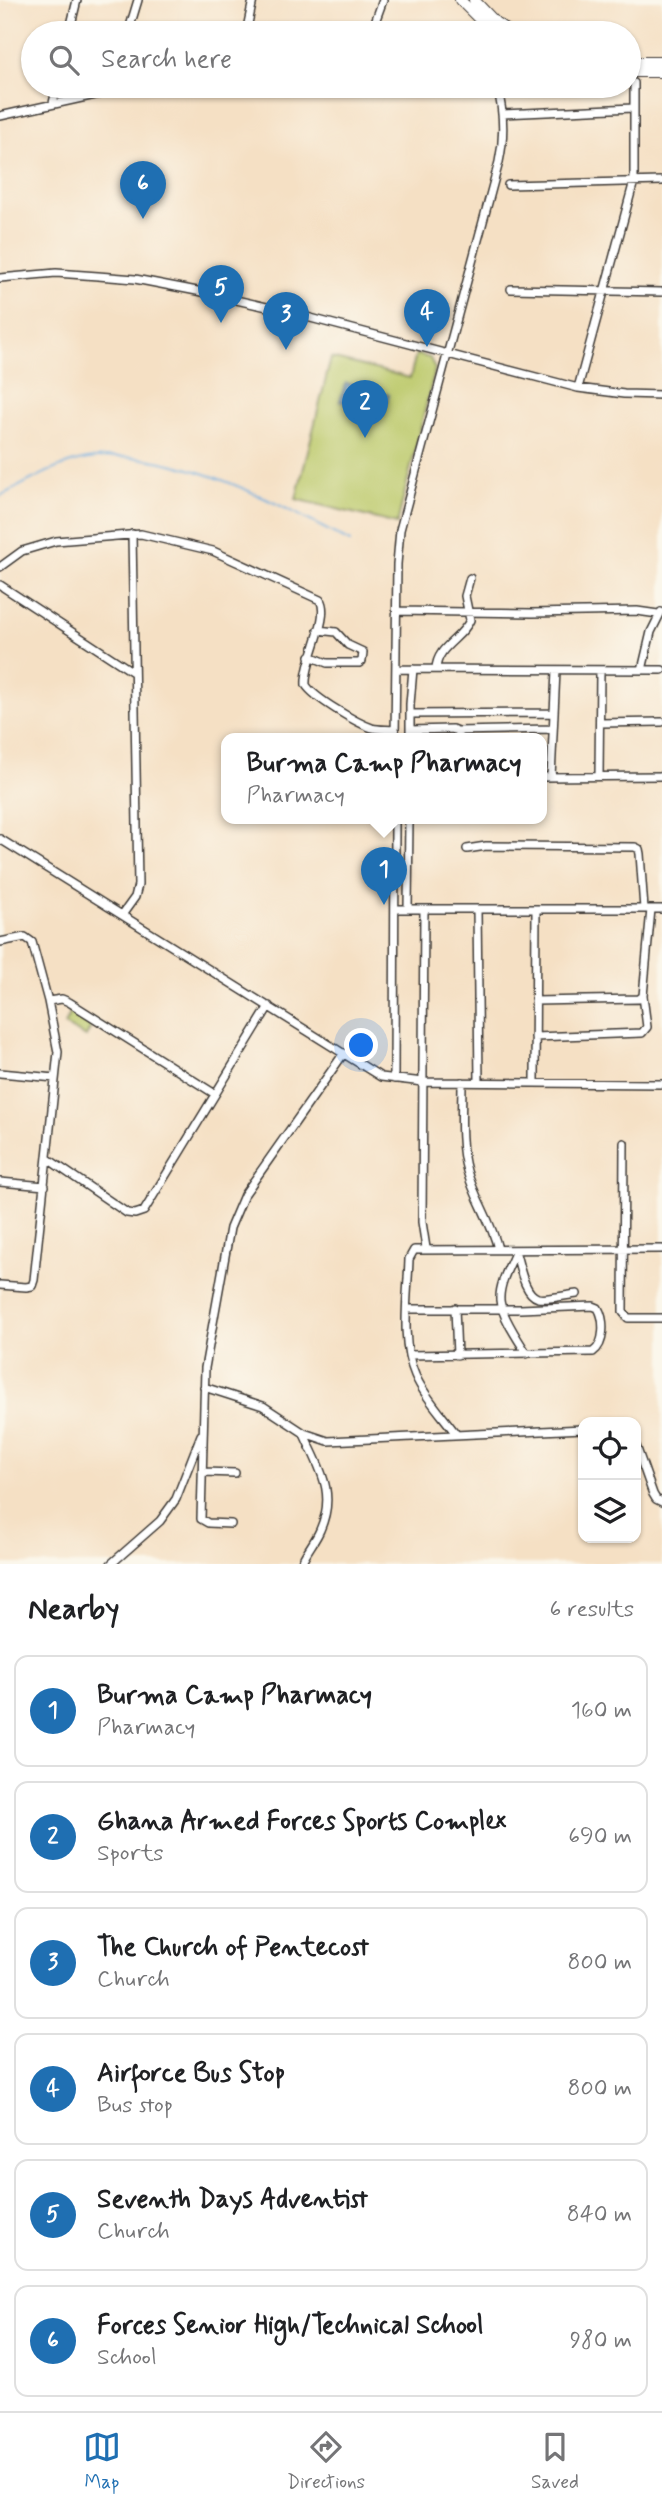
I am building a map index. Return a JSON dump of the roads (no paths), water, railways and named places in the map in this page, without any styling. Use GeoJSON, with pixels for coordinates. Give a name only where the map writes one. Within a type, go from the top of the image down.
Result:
{"type":"FeatureCollection","features":[{"type":"Feature","properties":{"kind":"main road"},"geometry":{"type":"LineString","coordinates":[[460,0],[481,21]]}},
{"type":"Feature","properties":{"kind":"main road"},"geometry":{"type":"LineString","coordinates":[[474,0],[494,21]]}},
{"type":"Feature","properties":{"kind":"main road"},"geometry":{"type":"LineString","coordinates":[[641,62],[662,62]]}},
{"type":"Feature","properties":{"kind":"main road"},"geometry":{"type":"LineString","coordinates":[[641,72],[662,72]]}},
{"type":"Feature","properties":{"kind":"street"},"geometry":{"type":"LineString","coordinates":[[72,21],[77,0]]}},
{"type":"Feature","properties":{"kind":"street"},"geometry":{"type":"LineString","coordinates":[[132,21],[138,0]]}},
{"type":"Feature","properties":{"kind":"street"},"geometry":{"type":"LineString","coordinates":[[249,21],[253,0]]}},
{"type":"Feature","properties":{"kind":"street"},"geometry":{"type":"LineString","coordinates":[[375,21],[383,0]]}},
{"type":"Feature","properties":{"kind":"street"},"geometry":{"type":"LineString","coordinates":[[53,103],[54,98]]}},
{"type":"Feature","properties":{"kind":"street"},"geometry":{"type":"LineString","coordinates":[[0,116],[75,98]]}},
{"type":"Feature","properties":{"kind":"street"},"geometry":{"type":"LineString","coordinates":[[0,568],[22,551],[56,541],[132,534],[150,535],[213,551],[315,597],[323,605],[306,678],[310,691],[372,728],[395,730],[397,564],[400,530],[499,162],[504,133],[500,98]]}},
{"type":"Feature","properties":{"kind":"street"},"geometry":{"type":"LineString","coordinates":[[578,388],[634,181],[633,98]]}},
{"type":"Feature","properties":{"kind":"street"},"geometry":{"type":"LineString","coordinates":[[503,114],[633,108]]}},
{"type":"Feature","properties":{"kind":"street"},"geometry":{"type":"LineString","coordinates":[[509,185],[662,181]]}},
{"type":"Feature","properties":{"kind":"street"},"geometry":{"type":"LineString","coordinates":[[0,278],[56,273],[119,277],[148,282],[242,300],[578,388],[624,394],[662,395]]}},
{"type":"Feature","properties":{"kind":"street"},"geometry":{"type":"LineString","coordinates":[[512,289],[662,292]]}},
{"type":"Feature","properties":{"kind":"street"},"geometry":{"type":"LineString","coordinates":[[122,915],[135,897],[138,885],[132,534]]}},
{"type":"Feature","properties":{"kind":"street"},"geometry":{"type":"LineString","coordinates":[[436,669],[437,657],[468,625],[470,613],[465,596],[470,578]]}},
{"type":"Feature","properties":{"kind":"street"},"geometry":{"type":"LineString","coordinates":[[0,585],[133,672]]}},
{"type":"Feature","properties":{"kind":"street"},"geometry":{"type":"LineString","coordinates":[[397,611],[660,612],[651,632],[642,670]]}},
{"type":"Feature","properties":{"kind":"street"},"geometry":{"type":"LineString","coordinates":[[310,656],[332,664],[362,661],[363,652],[348,645],[336,632],[318,630]]}},
{"type":"Feature","properties":{"kind":"street"},"geometry":{"type":"LineString","coordinates":[[397,669],[662,670]]}},
{"type":"Feature","properties":{"kind":"street"},"geometry":{"type":"LineString","coordinates":[[410,733],[413,669]]}},
{"type":"Feature","properties":{"kind":"street"},"geometry":{"type":"LineString","coordinates":[[599,776],[600,670]]}},
{"type":"Feature","properties":{"kind":"street"},"geometry":{"type":"LineString","coordinates":[[551,777],[556,671]]}},
{"type":"Feature","properties":{"kind":"street"},"geometry":{"type":"LineString","coordinates":[[410,714],[552,713]]}},
{"type":"Feature","properties":{"kind":"street"},"geometry":{"type":"LineString","coordinates":[[600,723],[662,722]]}},
{"type":"Feature","properties":{"kind":"street"},"geometry":{"type":"LineString","coordinates":[[489,733],[552,729]]}},
{"type":"Feature","properties":{"kind":"street"},"geometry":{"type":"LineString","coordinates":[[547,777],[662,776]]}},
{"type":"Feature","properties":{"kind":"street"},"geometry":{"type":"LineString","coordinates":[[394,1079],[395,824]]}},
{"type":"Feature","properties":{"kind":"street"},"geometry":{"type":"LineString","coordinates":[[408,909],[409,824]]}},
{"type":"Feature","properties":{"kind":"street"},"geometry":{"type":"LineString","coordinates":[[0,839],[371,1072],[394,1079],[423,1082],[662,1084]]}},
{"type":"Feature","properties":{"kind":"street"},"geometry":{"type":"LineString","coordinates":[[467,849],[495,846],[639,849],[647,909],[643,996],[647,1027],[642,1033],[535,1037]]}},
{"type":"Feature","properties":{"kind":"street"},"geometry":{"type":"LineString","coordinates":[[395,909],[662,909]]}},
{"type":"Feature","properties":{"kind":"street"},"geometry":{"type":"LineString","coordinates":[[424,909],[422,1222],[426,1248]]}},
{"type":"Feature","properties":{"kind":"street"},"geometry":{"type":"LineString","coordinates":[[477,909],[479,1082]]}},
{"type":"Feature","properties":{"kind":"street"},"geometry":{"type":"LineString","coordinates":[[535,1082],[536,909]]}},
{"type":"Feature","properties":{"kind":"street"},"geometry":{"type":"LineString","coordinates":[[0,942],[21,937],[29,939],[48,1001],[57,1046],[48,1159],[32,1286],[0,1285]]}},
{"type":"Feature","properties":{"kind":"street"},"geometry":{"type":"LineString","coordinates":[[535,1001],[639,999],[643,996]]}},
{"type":"Feature","properties":{"kind":"street"},"geometry":{"type":"LineString","coordinates":[[48,1001],[62,999],[69,1002],[215,1094]]}},
{"type":"Feature","properties":{"kind":"street"},"geometry":{"type":"LineString","coordinates":[[48,1159],[127,1213],[144,1211],[269,1006]]}},
{"type":"Feature","properties":{"kind":"street"},"geometry":{"type":"LineString","coordinates":[[231,1524],[208,1523],[201,1519],[205,1368],[230,1228],[237,1210],[276,1146],[344,1053]]}},
{"type":"Feature","properties":{"kind":"street"},"geometry":{"type":"LineString","coordinates":[[0,1073],[55,1078]]}},
{"type":"Feature","properties":{"kind":"street"},"geometry":{"type":"LineString","coordinates":[[461,1082],[464,1157],[472,1186],[493,1227],[498,1249]]}},
{"type":"Feature","properties":{"kind":"street"},"geometry":{"type":"LineString","coordinates":[[624,1143],[623,1311],[628,1318],[662,1318]]}},
{"type":"Feature","properties":{"kind":"street"},"geometry":{"type":"LineString","coordinates":[[0,1182],[45,1186]]}},
{"type":"Feature","properties":{"kind":"street"},"geometry":{"type":"LineString","coordinates":[[456,1434],[418,1382],[409,1355],[408,1259],[414,1250],[662,1249]]}},
{"type":"Feature","properties":{"kind":"street"},"geometry":{"type":"LineString","coordinates":[[514,1251],[526,1285],[538,1298],[577,1294]]}},
{"type":"Feature","properties":{"kind":"street"},"geometry":{"type":"LineString","coordinates":[[514,1251],[500,1301],[527,1354]]}},
{"type":"Feature","properties":{"kind":"street"},"geometry":{"type":"LineString","coordinates":[[408,1309],[593,1306],[601,1311],[601,1340],[597,1350],[593,1352],[409,1355]]}},
{"type":"Feature","properties":{"kind":"street"},"geometry":{"type":"LineString","coordinates":[[455,1308],[457,1355]]}},
{"type":"Feature","properties":{"kind":"street"},"geometry":{"type":"LineString","coordinates":[[204,1387],[263,1406],[304,1433],[328,1441],[578,1429]]}},
{"type":"Feature","properties":{"kind":"street"},"geometry":{"type":"LineString","coordinates":[[111,1564],[160,1521],[176,1499],[203,1427]]}},
{"type":"Feature","properties":{"kind":"street"},"geometry":{"type":"LineString","coordinates":[[301,1564],[320,1529],[327,1506],[328,1489],[304,1433]]}},
{"type":"Feature","properties":{"kind":"street"},"geometry":{"type":"LineString","coordinates":[[641,1460],[653,1494],[662,1502]]}},
{"type":"Feature","properties":{"kind":"street"},"geometry":{"type":"LineString","coordinates":[[203,1472],[235,1473]]}},
{"type":"Feature","properties":{"kind":"water"},"geometry":{"type":"Polygon","coordinates":[[[346,383],[389,395],[384,414],[340,401],[346,383]]]}},
{"type":"Feature","properties":{"kind":"waterway"},"geometry":{"type":"LineString","coordinates":[[0,496],[76,461],[121,457],[155,461],[190,469],[258,495],[350,542]]}},
{"type":"Feature","properties":{"kind":"place","name":"Forces Senior High/Technical School"},"geometry":{"type":"Point","coordinates":[143,219]}},
{"type":"Feature","properties":{"kind":"place","name":"Seventh Days Adventist"},"geometry":{"type":"Point","coordinates":[221,323]}},
{"type":"Feature","properties":{"kind":"place","name":"Airforce Bus Stop"},"geometry":{"type":"Point","coordinates":[427,347]}},
{"type":"Feature","properties":{"kind":"place","name":"The Church of Pentecost"},"geometry":{"type":"Point","coordinates":[286,350]}},
{"type":"Feature","properties":{"kind":"place","name":"Ghana Armed Forces Sports Complex"},"geometry":{"type":"Point","coordinates":[365,438]}},
{"type":"Feature","properties":{"kind":"place","name":"Burma Camp Pharmacy"},"geometry":{"type":"Point","coordinates":[384,905]}}]}
